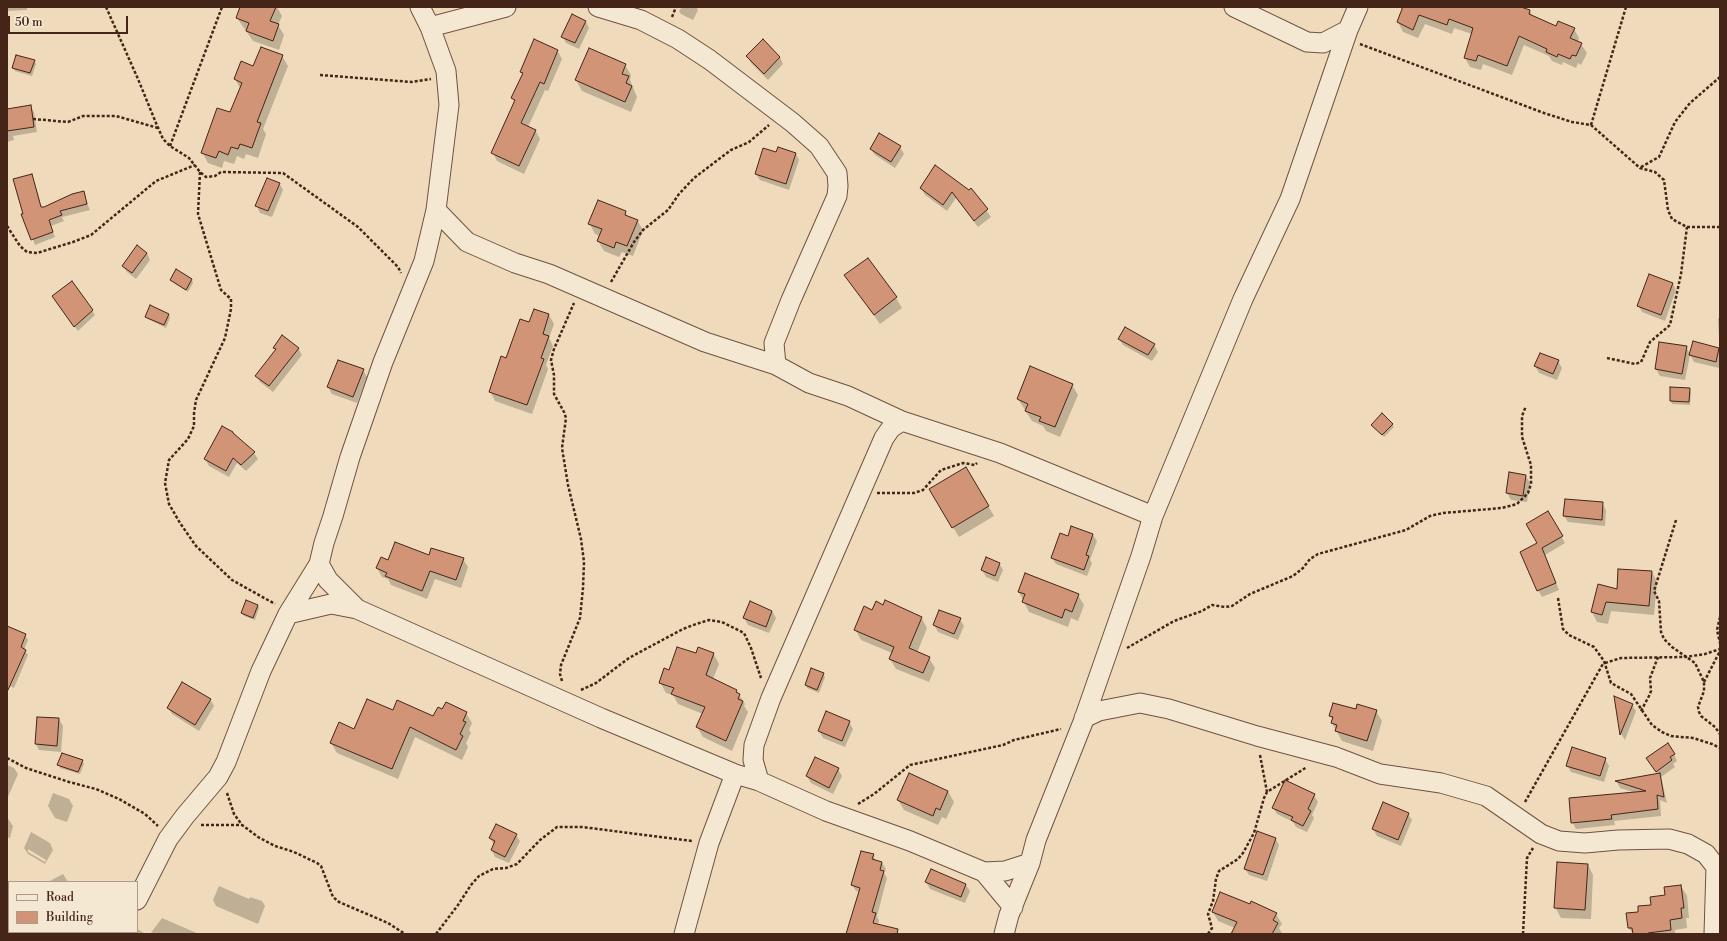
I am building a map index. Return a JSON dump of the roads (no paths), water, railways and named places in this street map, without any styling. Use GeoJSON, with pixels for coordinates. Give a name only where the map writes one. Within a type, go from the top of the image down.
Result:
{"type":"FeatureCollection","features":[{"type":"Feature","properties":{"kind":"street"},"geometry":{"type":"LineString","coordinates":[[138,898],[173,833],[218,777],[226,762],[261,671],[289,613],[319,564],[350,457],[383,362],[424,261],[436,210],[449,105],[446,71],[430,27],[420,7]]}},
{"type":"Feature","properties":{"kind":"street"},"geometry":{"type":"LineString","coordinates":[[430,27],[506,7]]}},
{"type":"Feature","properties":{"kind":"street"},"geometry":{"type":"LineString","coordinates":[[598,7],[641,20],[678,39],[710,60],[780,112],[819,146],[836,172],[838,186],[837,196],[810,254],[774,343],[776,365]]}},
{"type":"Feature","properties":{"kind":"street"},"geometry":{"type":"LineString","coordinates":[[1234,7],[1307,42],[1323,43],[1346,34]]}},
{"type":"Feature","properties":{"kind":"street"},"geometry":{"type":"LineString","coordinates":[[1004,934],[1030,863],[1036,840],[1084,720],[1153,516],[1243,299],[1290,199],[1346,34],[1358,7]]}},
{"type":"Feature","properties":{"kind":"street"},"geometry":{"type":"LineString","coordinates":[[436,210],[467,242],[515,263],[549,274],[581,287],[705,342],[776,365],[809,383],[848,396],[902,421],[989,450],[1153,516]]}},
{"type":"Feature","properties":{"kind":"street"},"geometry":{"type":"LineString","coordinates":[[760,781],[753,760],[754,745],[771,698],[884,438],[891,428],[902,421]]}},
{"type":"Feature","properties":{"kind":"street"},"geometry":{"type":"LineString","coordinates":[[319,564],[328,580],[357,609]]}},
{"type":"Feature","properties":{"kind":"street"},"geometry":{"type":"LineString","coordinates":[[289,613],[331,604],[357,609],[601,718],[730,772],[760,781],[839,815],[910,841],[984,872],[1005,871],[1030,863]]}},
{"type":"Feature","properties":{"kind":"street"},"geometry":{"type":"LineString","coordinates":[[1084,720],[1100,711],[1140,703],[1169,709],[1257,736],[1316,751],[1380,774],[1441,783],[1486,796],[1541,834],[1559,841],[1584,843],[1618,840],[1669,839],[1688,844],[1706,854],[1718,864],[1714,934]]}},
{"type":"Feature","properties":{"kind":"street"},"geometry":{"type":"LineString","coordinates":[[684,934],[730,772],[754,752]]}},
{"type":"Feature","properties":{"kind":"street"},"geometry":{"type":"LineString","coordinates":[[984,872],[1013,907]]}}]}
